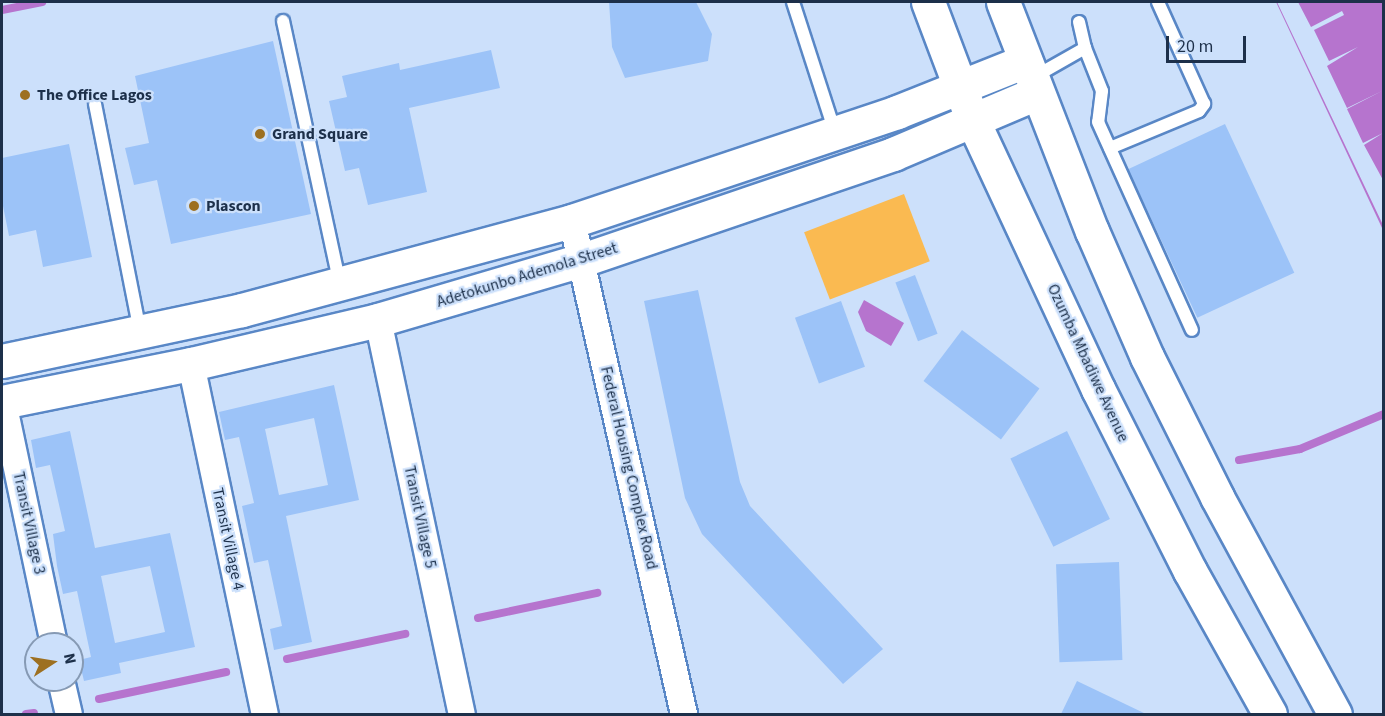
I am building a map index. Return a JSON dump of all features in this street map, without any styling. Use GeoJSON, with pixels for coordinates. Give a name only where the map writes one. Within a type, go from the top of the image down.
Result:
{"type":"FeatureCollection","features":[{"type":"Feature","properties":{"kind":"main road","name":"Ozumba Mbadiwe Avenue"},"geometry":{"type":"LineString","coordinates":[[928,2],[973,121],[1114,421],[1190,571],[1269,714]]}},
{"type":"Feature","properties":{"kind":"main road"},"geometry":{"type":"LineString","coordinates":[[1003,2],[1031,77],[1147,357],[1222,508],[1335,714]]}},
{"type":"Feature","properties":{"kind":"main road"},"geometry":{"type":"LineString","coordinates":[[2,361],[140,333],[339,285],[572,221],[836,133],[959,87],[1031,77]]}},
{"type":"Feature","properties":{"kind":"main road","name":"Adetokunbo Ademola Street"},"geometry":{"type":"LineString","coordinates":[[2,402],[191,364],[378,320],[582,260],[893,153],[973,121],[1031,77]]}},
{"type":"Feature","properties":{"kind":"street","name":"Federal Housing Complex Road"},"geometry":{"type":"LineString","coordinates":[[572,221],[684,714]]}},
{"type":"Feature","properties":{"kind":"street","name":"Transit Village 5"},"geometry":{"type":"LineString","coordinates":[[378,320],[462,714]]}},
{"type":"Feature","properties":{"kind":"street","name":"Transit Village 4"},"geometry":{"type":"LineString","coordinates":[[191,364],[265,714]]}},
{"type":"Feature","properties":{"kind":"street","name":"Transit Village 3"},"geometry":{"type":"LineString","coordinates":[[2,402],[51,632]]}},
{"type":"Feature","properties":{"kind":"street"},"geometry":{"type":"LineString","coordinates":[[64,692],[69,714]]}},
{"type":"Feature","properties":{"kind":"lane"},"geometry":{"type":"LineString","coordinates":[[793,2],[836,133]]}},
{"type":"Feature","properties":{"kind":"lane"},"geometry":{"type":"LineString","coordinates":[[1110,148],[1199,111],[1204,104],[1158,2]]}},
{"type":"Feature","properties":{"kind":"lane"},"geometry":{"type":"LineString","coordinates":[[283,21],[339,285]]}},
{"type":"Feature","properties":{"kind":"lane"},"geometry":{"type":"LineString","coordinates":[[1079,22],[1085,48],[1102,91],[1098,122],[1192,330]]}},
{"type":"Feature","properties":{"kind":"lane"},"geometry":{"type":"LineString","coordinates":[[1031,77],[1085,48]]}},
{"type":"Feature","properties":{"kind":"lane"},"geometry":{"type":"LineString","coordinates":[[95,104],[140,333]]}},
{"type":"Feature","properties":{"kind":"shaded area"},"geometry":{"type":"Polygon","coordinates":[[[1276,2],[1383,2],[1383,230],[1276,2]]]}},
{"type":"Feature","properties":{"kind":"shaded area"},"geometry":{"type":"Polygon","coordinates":[[[904,194],[930,261],[830,300],[804,232],[904,194]]]}},
{"type":"Feature","properties":{"kind":"shaded area"},"geometry":{"type":"Polygon","coordinates":[[[864,300],[904,323],[891,346],[866,331],[858,312],[864,300]]]}},
{"type":"Feature","properties":{"kind":"pier"},"geometry":{"type":"Polygon","coordinates":[[[1277,2],[1298,2],[1311,27],[1342,11],[1344,15],[1314,30],[1329,61],[1358,47],[1327,66],[1347,108],[1382,91],[1347,109],[1363,143],[1383,133],[1364,145],[1383,180],[1383,225],[1277,2]]]}},
{"type":"Feature","properties":{"kind":"building"},"geometry":{"type":"Polygon","coordinates":[[[609,2],[696,2],[712,34],[708,61],[625,78],[612,47],[609,2]]]}},
{"type":"Feature","properties":{"kind":"building"},"geometry":{"type":"Polygon","coordinates":[[[273,41],[311,214],[171,244],[157,180],[134,185],[125,148],[149,143],[135,76],[273,41]]]}},
{"type":"Feature","properties":{"kind":"building"},"geometry":{"type":"Polygon","coordinates":[[[491,50],[500,88],[409,108],[427,192],[368,205],[359,168],[345,171],[329,101],[347,97],[342,76],[399,63],[400,70],[491,50]]]}},
{"type":"Feature","properties":{"kind":"building"},"geometry":{"type":"Polygon","coordinates":[[[1225,124],[1294,273],[1197,318],[1128,169],[1225,124]]]}},
{"type":"Feature","properties":{"kind":"building"},"geometry":{"type":"Polygon","coordinates":[[[69,144],[92,257],[43,267],[36,230],[9,236],[2,201],[2,158],[69,144]]]}},
{"type":"Feature","properties":{"kind":"building"},"geometry":{"type":"Polygon","coordinates":[[[915,275],[938,334],[918,341],[895,283],[915,275]]]}},
{"type":"Feature","properties":{"kind":"building"},"geometry":{"type":"Polygon","coordinates":[[[698,290],[740,482],[750,506],[883,649],[843,684],[702,534],[685,498],[644,301],[698,290]]]}},
{"type":"Feature","properties":{"kind":"building"},"geometry":{"type":"Polygon","coordinates":[[[841,301],[865,367],[819,384],[795,318],[841,301]]]}},
{"type":"Feature","properties":{"kind":"building"},"geometry":{"type":"Polygon","coordinates":[[[962,330],[1039,388],[1001,439],[923,381],[962,330]]]}},
{"type":"Feature","properties":{"kind":"building"},"geometry":{"type":"Polygon","coordinates":[[[334,385],[359,500],[286,516],[312,642],[274,650],[270,629],[282,626],[268,560],[254,563],[242,506],[254,503],[239,437],[225,440],[219,412],[334,385]],[[314,418],[265,429],[279,495],[328,485],[314,418]]]}},
{"type":"Feature","properties":{"kind":"building"},"geometry":{"type":"Polygon","coordinates":[[[70,431],[95,548],[170,533],[195,647],[119,663],[121,673],[84,681],[84,659],[91,657],[77,591],[63,594],[57,566],[53,534],[65,531],[50,465],[36,468],[31,440],[70,431]],[[150,566],[101,576],[115,643],[165,632],[150,566]]]}},
{"type":"Feature","properties":{"kind":"building"},"geometry":{"type":"Polygon","coordinates":[[[1067,431],[1110,519],[1053,547],[1010,459],[1067,431]]]}},
{"type":"Feature","properties":{"kind":"building"},"geometry":{"type":"Polygon","coordinates":[[[1119,562],[1122,660],[1059,662],[1056,564],[1119,562]]]}},
{"type":"Feature","properties":{"kind":"building"},"geometry":{"type":"Polygon","coordinates":[[[1077,681],[1146,714],[1061,714],[1077,681]]]}},
{"type":"Feature","properties":{"kind":"waterway"},"geometry":{"type":"LineString","coordinates":[[2,10],[42,2]]}},
{"type":"Feature","properties":{"kind":"waterway"},"geometry":{"type":"LineString","coordinates":[[1239,460],[1300,449],[1384,414]]}},
{"type":"Feature","properties":{"kind":"waterway"},"geometry":{"type":"LineString","coordinates":[[478,618],[597,593]]}},
{"type":"Feature","properties":{"kind":"waterway"},"geometry":{"type":"LineString","coordinates":[[287,659],[405,634]]}},
{"type":"Feature","properties":{"kind":"waterway"},"geometry":{"type":"LineString","coordinates":[[99,699],[226,672]]}},
{"type":"Feature","properties":{"kind":"waterway"},"geometry":{"type":"LineString","coordinates":[[26,714],[34,713]]}},
{"type":"Feature","properties":{"kind":"place","name":"The Office Lagos"},"geometry":{"type":"Point","coordinates":[25,95]}},
{"type":"Feature","properties":{"kind":"place","name":"Grand Square"},"geometry":{"type":"Point","coordinates":[260,134]}},
{"type":"Feature","properties":{"kind":"place","name":"Plascon"},"geometry":{"type":"Point","coordinates":[194,206]}}]}
